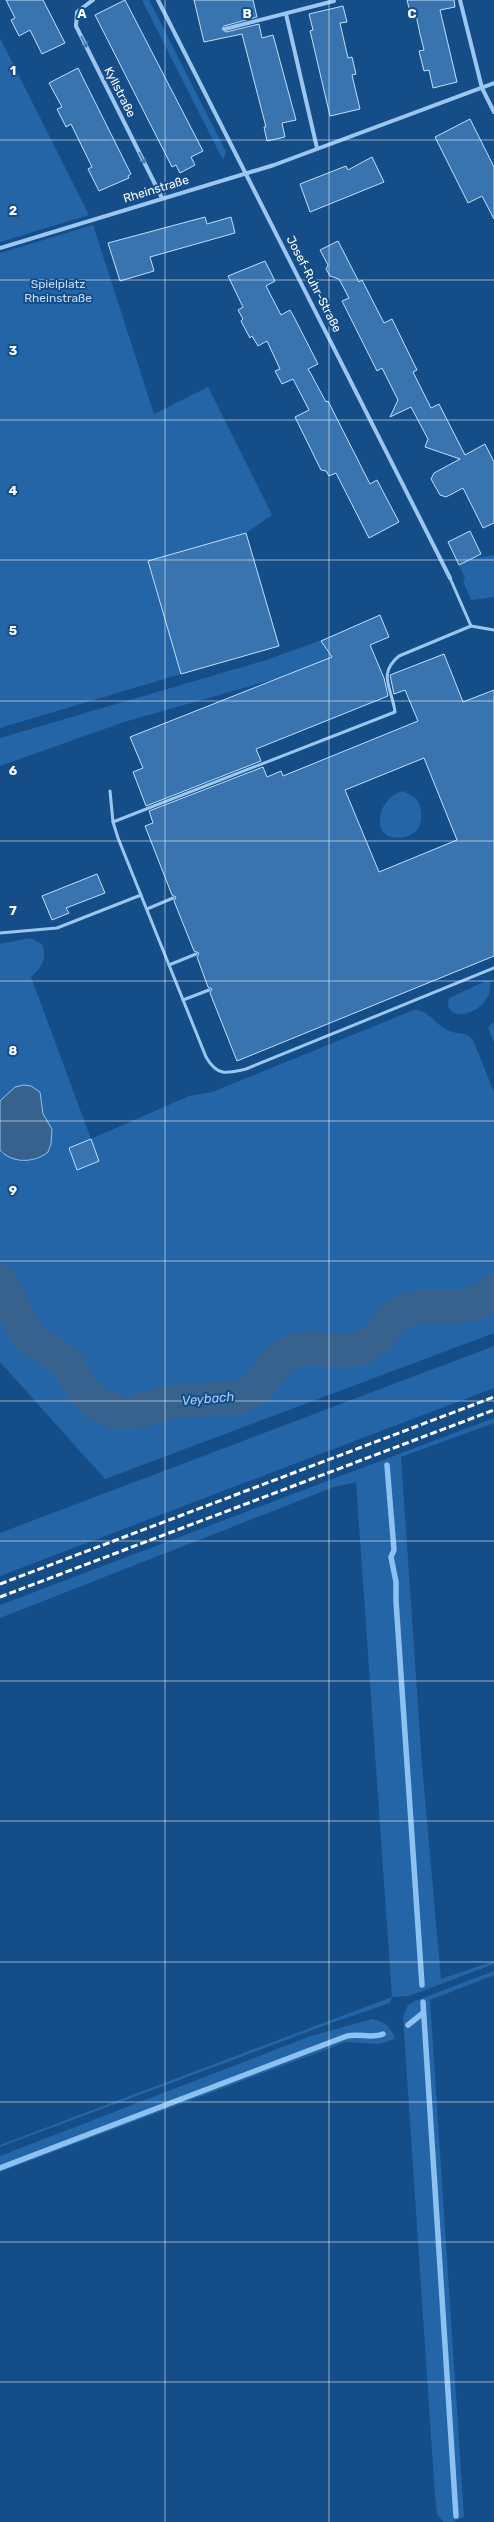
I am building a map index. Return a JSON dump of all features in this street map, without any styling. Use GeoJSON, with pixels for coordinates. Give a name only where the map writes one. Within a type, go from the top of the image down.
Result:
{"type":"FeatureCollection","features":[{"type":"Feature","properties":{"kind":"street","name":"Kyllstraße"},"geometry":{"type":"LineString","coordinates":[[94,0],[77,12],[76,26],[162,198]]}},
{"type":"Feature","properties":{"kind":"street","name":"Josef-Ruhr-Straße"},"geometry":{"type":"LineString","coordinates":[[158,0],[247,173],[450,578]]}},
{"type":"Feature","properties":{"kind":"street"},"geometry":{"type":"LineString","coordinates":[[460,0],[482,88],[494,112]]}},
{"type":"Feature","properties":{"kind":"street"},"geometry":{"type":"LineString","coordinates":[[225,29],[334,1]]}},
{"type":"Feature","properties":{"kind":"street"},"geometry":{"type":"LineString","coordinates":[[286,14],[317,148]]}},
{"type":"Feature","properties":{"kind":"street","name":"Rheinstraße"},"geometry":{"type":"LineString","coordinates":[[0,248],[247,173],[494,83]]}},
{"type":"Feature","properties":{"kind":"lane"},"geometry":{"type":"LineString","coordinates":[[450,578],[471,626]]}},
{"type":"Feature","properties":{"kind":"lane"},"geometry":{"type":"LineString","coordinates":[[113,822],[395,712],[386,674],[392,662],[399,656],[471,626],[494,630]]}},
{"type":"Feature","properties":{"kind":"lane"},"geometry":{"type":"LineString","coordinates":[[110,791],[113,822],[146,909],[212,1067],[220,1072],[232,1072],[246,1069],[494,968]]}},
{"type":"Feature","properties":{"kind":"lane"},"geometry":{"type":"LineString","coordinates":[[0,933],[57,928],[141,894]]}},
{"type":"Feature","properties":{"kind":"lane"},"geometry":{"type":"LineString","coordinates":[[146,909],[173,898]]}},
{"type":"Feature","properties":{"kind":"lane"},"geometry":{"type":"LineString","coordinates":[[169,965],[196,954]]}},
{"type":"Feature","properties":{"kind":"lane"},"geometry":{"type":"LineString","coordinates":[[183,1000],[210,990]]}},
{"type":"Feature","properties":{"kind":"green space"},"geometry":{"type":"Polygon","coordinates":[[[142,0],[149,0],[226,152],[223,160],[142,0]]]}},
{"type":"Feature","properties":{"kind":"green space"},"geometry":{"type":"Polygon","coordinates":[[[0,38],[89,215],[0,242],[0,38]]]}},
{"type":"Feature","properties":{"kind":"green space","name":"Spielplatz Rheinstraße"},"geometry":{"type":"Polygon","coordinates":[[[93,225],[154,414],[208,387],[272,515],[246,533],[148,562],[181,674],[0,728],[0,253],[93,225]]]}},
{"type":"Feature","properties":{"kind":"green space"},"geometry":{"type":"Polygon","coordinates":[[[494,555],[494,597],[471,600],[463,581],[465,578],[459,565],[471,559],[494,555]]]}},
{"type":"Feature","properties":{"kind":"green space"},"geometry":{"type":"Polygon","coordinates":[[[330,637],[324,645],[328,654],[337,655],[279,678],[124,722],[0,766],[0,738],[266,660],[330,637]]]}},
{"type":"Feature","properties":{"kind":"green space"},"geometry":{"type":"Polygon","coordinates":[[[403,791],[417,800],[421,809],[421,819],[419,828],[416,831],[408,836],[397,838],[383,832],[381,828],[380,816],[384,805],[388,800],[403,791]]]}},
{"type":"Feature","properties":{"kind":"green space"},"geometry":{"type":"Polygon","coordinates":[[[30,938],[42,944],[44,954],[43,962],[31,977],[91,1139],[189,1096],[212,1092],[414,1010],[423,1012],[447,1030],[470,1037],[473,1040],[494,1092],[494,1286],[483,1295],[473,1300],[462,1302],[429,1302],[406,1306],[392,1315],[368,1337],[353,1345],[338,1347],[300,1344],[293,1346],[279,1354],[260,1379],[248,1389],[231,1396],[193,1396],[174,1398],[143,1408],[130,1409],[120,1406],[95,1390],[84,1380],[73,1362],[65,1354],[34,1336],[30,1332],[22,1320],[0,1272],[0,944],[30,938]],[[91,1140],[69,1148],[77,1170],[99,1161],[91,1140]]]}},
{"type":"Feature","properties":{"kind":"green space"},"geometry":{"type":"Polygon","coordinates":[[[486,981],[490,982],[489,993],[484,1002],[477,1009],[468,1013],[460,1014],[453,1012],[449,1007],[449,998],[486,981]]]}},
{"type":"Feature","properties":{"kind":"green space"},"geometry":{"type":"Polygon","coordinates":[[[494,1022],[494,1043],[488,1027],[494,1022]]]}},
{"type":"Feature","properties":{"kind":"green space"},"geometry":{"type":"Polygon","coordinates":[[[0,1288],[11,1323],[21,1341],[31,1349],[54,1360],[65,1368],[70,1374],[86,1403],[97,1415],[105,1419],[124,1422],[135,1421],[186,1408],[227,1406],[243,1403],[251,1400],[264,1390],[278,1370],[290,1361],[297,1358],[306,1357],[341,1359],[359,1356],[375,1348],[402,1323],[416,1316],[427,1314],[465,1314],[484,1308],[494,1301],[494,1333],[105,1479],[0,1362],[0,1288]]]}},
{"type":"Feature","properties":{"kind":"green space"},"geometry":{"type":"Polygon","coordinates":[[[494,1346],[494,1388],[0,1576],[0,1533],[494,1346]]]}},
{"type":"Feature","properties":{"kind":"green space"},"geometry":{"type":"Polygon","coordinates":[[[494,1418],[494,1423],[401,1457],[422,1765],[441,1979],[494,1961],[494,1964],[409,1996],[392,1997],[356,1482],[334,1487],[0,1618],[0,1605],[494,1418]]]}},
{"type":"Feature","properties":{"kind":"green space"},"geometry":{"type":"Polygon","coordinates":[[[494,1971],[494,1975],[430,2000],[464,2517],[452,2522],[443,2522],[437,2514],[435,2495],[403,2017],[408,2005],[415,2001],[494,1971]]]}},
{"type":"Feature","properties":{"kind":"green space"},"geometry":{"type":"Polygon","coordinates":[[[392,1997],[390,2003],[334,2022],[0,2147],[0,2145],[392,1997]]]}},
{"type":"Feature","properties":{"kind":"green space"},"geometry":{"type":"Polygon","coordinates":[[[372,2019],[380,2021],[387,2026],[395,2039],[379,2044],[346,2042],[0,2172],[0,2156],[311,2036],[372,2019]]]}},
{"type":"Feature","properties":{"kind":"shaded area"},"geometry":{"type":"Polygon","coordinates":[[[24,1085],[31,1086],[40,1092],[43,1114],[52,1129],[51,1144],[48,1152],[43,1156],[30,1160],[17,1160],[5,1155],[0,1150],[0,1101],[15,1087],[24,1085]]]}},
{"type":"Feature","properties":{"kind":"building"},"geometry":{"type":"Polygon","coordinates":[[[6,0],[43,0],[65,43],[42,54],[30,30],[19,36],[11,20],[15,18],[6,0]]]}},
{"type":"Feature","properties":{"kind":"building"},"geometry":{"type":"Polygon","coordinates":[[[125,0],[203,151],[191,157],[195,165],[180,173],[176,165],[172,167],[95,15],[125,0]]]}},
{"type":"Feature","properties":{"kind":"building"},"geometry":{"type":"Polygon","coordinates":[[[194,0],[253,0],[257,17],[224,26],[222,29],[226,32],[259,24],[262,38],[273,35],[296,120],[282,123],[285,137],[267,141],[264,127],[266,127],[242,34],[204,42],[194,0]]]}},
{"type":"Feature","properties":{"kind":"building"},"geometry":{"type":"Polygon","coordinates":[[[407,0],[454,0],[455,7],[440,10],[457,82],[433,88],[429,70],[424,71],[419,51],[424,50],[416,15],[411,16],[407,0]]]}},
{"type":"Feature","properties":{"kind":"building"},"geometry":{"type":"Polygon","coordinates":[[[343,6],[347,22],[340,23],[348,58],[352,57],[356,74],[352,75],[360,109],[330,116],[310,31],[313,30],[309,14],[343,6]]]}},
{"type":"Feature","properties":{"kind":"building"},"geometry":{"type":"Polygon","coordinates":[[[78,68],[131,174],[128,176],[129,178],[99,191],[88,169],[92,167],[71,124],[66,127],[57,109],[62,107],[49,83],[78,68]]]}},
{"type":"Feature","properties":{"kind":"building"},"geometry":{"type":"Polygon","coordinates":[[[470,119],[494,167],[494,219],[482,196],[468,203],[435,137],[470,119]]]}},
{"type":"Feature","properties":{"kind":"building"},"geometry":{"type":"Polygon","coordinates":[[[372,157],[384,182],[310,212],[300,184],[346,166],[348,170],[372,157]]]}},
{"type":"Feature","properties":{"kind":"building"},"geometry":{"type":"Polygon","coordinates":[[[205,217],[207,224],[231,217],[235,233],[150,257],[154,271],[120,281],[108,243],[205,217]]]}},
{"type":"Feature","properties":{"kind":"building"},"geometry":{"type":"Polygon","coordinates":[[[338,241],[359,282],[362,280],[384,323],[392,319],[417,370],[413,372],[431,408],[439,404],[465,455],[485,444],[494,462],[494,523],[483,528],[463,488],[446,497],[440,495],[431,479],[434,473],[460,459],[425,447],[428,439],[411,407],[390,417],[398,400],[382,368],[377,371],[342,301],[349,298],[339,279],[330,276],[326,269],[328,265],[320,250],[338,241]]]}},
{"type":"Feature","properties":{"kind":"building"},"geometry":{"type":"Polygon","coordinates":[[[265,261],[275,281],[266,286],[281,315],[290,310],[318,364],[308,369],[326,402],[328,401],[370,484],[377,480],[399,522],[369,538],[336,473],[329,476],[326,471],[321,470],[295,417],[309,410],[293,379],[282,384],[275,371],[280,369],[267,341],[258,346],[252,336],[250,338],[241,321],[243,319],[238,310],[243,307],[228,276],[265,261]]]}},
{"type":"Feature","properties":{"kind":"building"},"geometry":{"type":"Polygon","coordinates":[[[470,531],[481,554],[459,565],[448,542],[470,531]]]}},
{"type":"Feature","properties":{"kind":"building"},"geometry":{"type":"Polygon","coordinates":[[[246,533],[279,646],[181,674],[148,561],[246,533]]]}},
{"type":"Feature","properties":{"kind":"building"},"geometry":{"type":"Polygon","coordinates":[[[380,615],[389,637],[370,645],[384,678],[388,696],[256,749],[261,761],[146,806],[133,772],[143,768],[130,737],[332,657],[321,641],[380,615]]]}},
{"type":"Feature","properties":{"kind":"building"},"geometry":{"type":"Polygon","coordinates":[[[444,654],[463,702],[494,690],[494,956],[237,1061],[210,993],[212,989],[208,987],[197,957],[199,953],[194,951],[174,901],[176,897],[172,895],[145,826],[153,823],[149,811],[263,767],[267,777],[281,771],[283,776],[418,721],[405,690],[394,694],[390,675],[444,654]],[[424,758],[345,790],[379,872],[457,840],[424,758]]]}},
{"type":"Feature","properties":{"kind":"building"},"geometry":{"type":"Polygon","coordinates":[[[97,874],[105,893],[66,908],[69,913],[52,920],[42,896],[97,874]]]}},
{"type":"Feature","properties":{"kind":"building"},"geometry":{"type":"Polygon","coordinates":[[[91,1139],[99,1161],[77,1170],[69,1148],[91,1139]]]}},
{"type":"Feature","properties":{"kind":"waterway","name":"Veybach"},"geometry":{"type":"LineString","coordinates":[[0,1281],[27,1335],[67,1363],[83,1390],[97,1404],[118,1412],[130,1413],[174,1401],[236,1398],[255,1388],[275,1364],[288,1353],[305,1349],[344,1351],[354,1350],[370,1343],[396,1316],[403,1312],[421,1307],[454,1306],[475,1303],[485,1298],[494,1290]]}},
{"type":"Feature","properties":{"kind":"waterway"},"geometry":{"type":"LineString","coordinates":[[387,1465],[394,1550],[391,1557],[396,1582],[396,1601],[422,1985]]}},
{"type":"Feature","properties":{"kind":"waterway"},"geometry":{"type":"LineString","coordinates":[[423,2002],[456,2516]]}},
{"type":"Feature","properties":{"kind":"waterway"},"geometry":{"type":"LineString","coordinates":[[408,2025],[423,2013]]}},
{"type":"Feature","properties":{"kind":"waterway"},"geometry":{"type":"LineString","coordinates":[[0,2168],[347,2036],[374,2036],[383,2034]]}},
{"type":"Feature","properties":{"kind":"railway"},"geometry":{"type":"LineString","coordinates":[[0,1584],[494,1397]]}},
{"type":"Feature","properties":{"kind":"railway"},"geometry":{"type":"LineString","coordinates":[[0,1597],[494,1410]]}}]}
